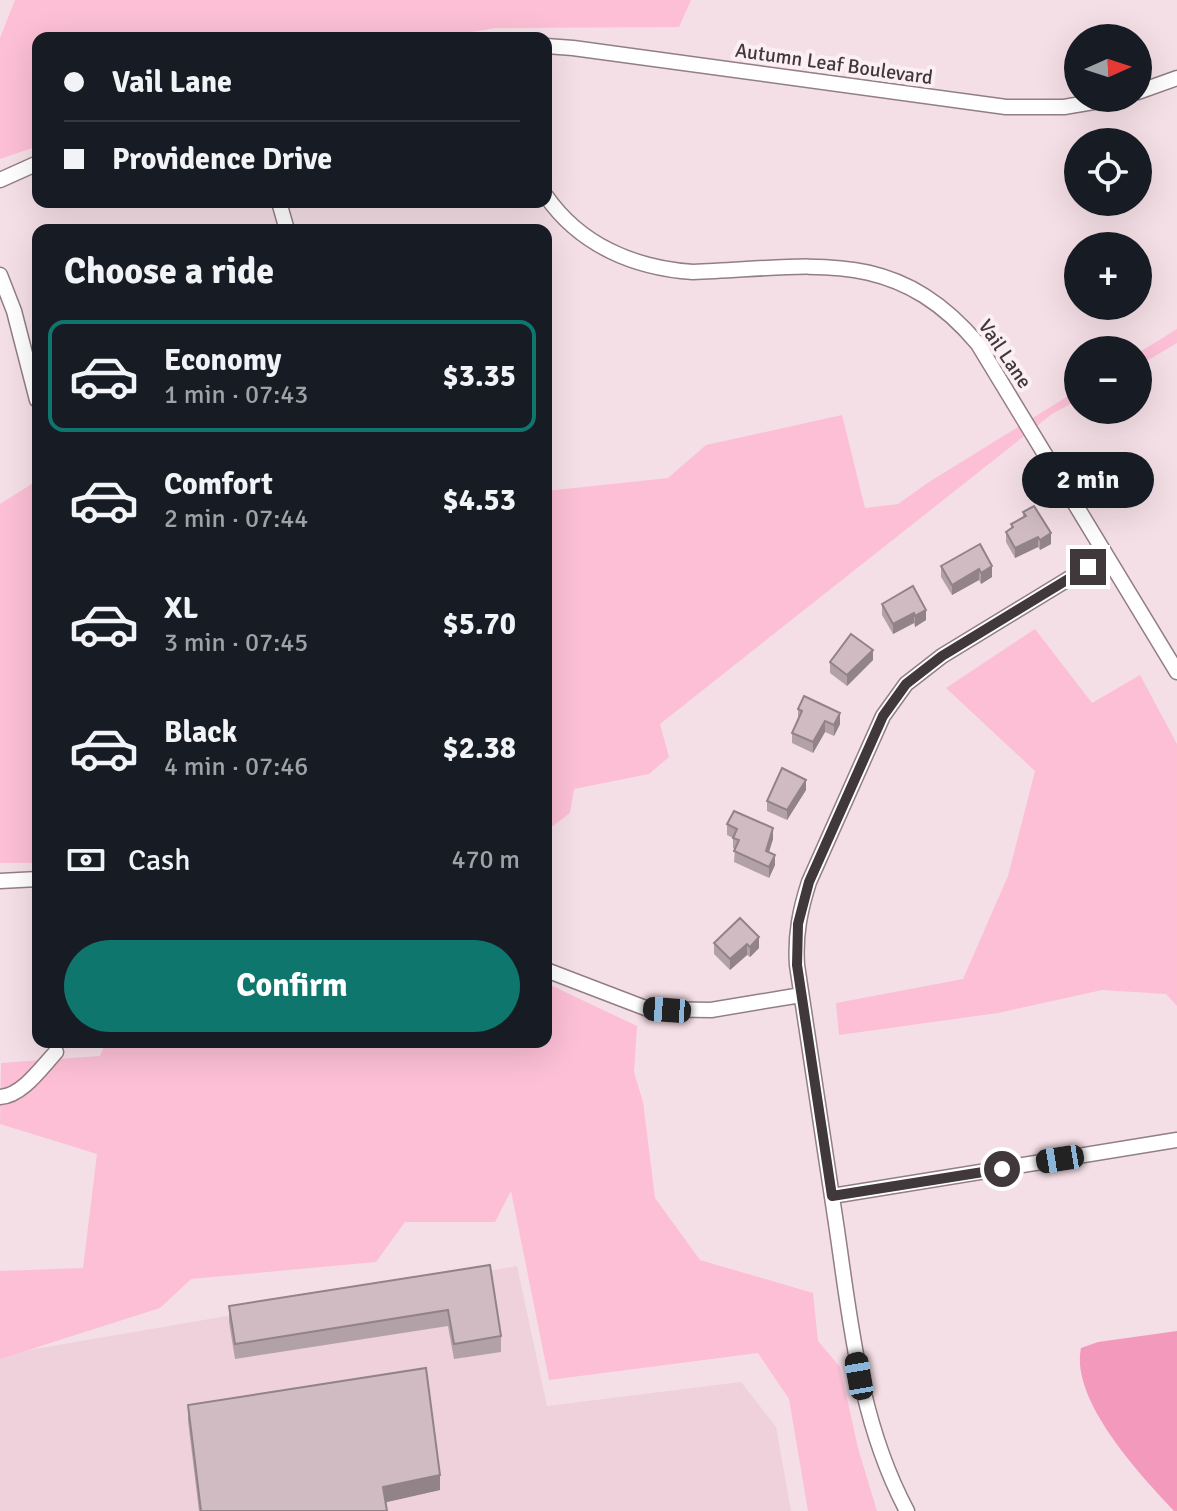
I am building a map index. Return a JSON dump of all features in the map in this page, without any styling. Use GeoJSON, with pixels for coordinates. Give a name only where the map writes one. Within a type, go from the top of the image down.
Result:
{"type":"FeatureCollection","features":[{"type":"Feature","properties":{"kind":"street","name":"Autumn Leaf Boulevard"},"geometry":{"type":"LineString","coordinates":[[552,46],[1006,107],[1064,107]]}},
{"type":"Feature","properties":{"kind":"street"},"geometry":{"type":"LineString","coordinates":[[1152,87],[1177,78]]}},
{"type":"Feature","properties":{"kind":"street"},"geometry":{"type":"LineString","coordinates":[[0,180],[32,166]]}},
{"type":"Feature","properties":{"kind":"street","name":"Vail Lane"},"geometry":{"type":"LineString","coordinates":[[552,203],[589,239],[618,256],[653,268],[693,272],[848,268],[897,280],[926,296],[954,318],[978,344],[1177,672]]}},
{"type":"Feature","properties":{"kind":"street"},"geometry":{"type":"LineString","coordinates":[[0,275],[14,311],[32,381]]}},
{"type":"Feature","properties":{"kind":"street"},"geometry":{"type":"LineString","coordinates":[[907,1511],[884,1464],[863,1394],[801,995],[796,947],[800,910],[809,882],[883,716],[906,684],[942,656],[1106,556]]}},
{"type":"Feature","properties":{"kind":"street"},"geometry":{"type":"LineString","coordinates":[[0,881],[32,879]]}},
{"type":"Feature","properties":{"kind":"street"},"geometry":{"type":"LineString","coordinates":[[552,972],[648,1009],[711,1010],[801,995]]}},
{"type":"Feature","properties":{"kind":"street"},"geometry":{"type":"LineString","coordinates":[[0,1097],[6,1097],[24,1085],[56,1052]]}},
{"type":"Feature","properties":{"kind":"street"},"geometry":{"type":"LineString","coordinates":[[832,1196],[1177,1140]]}},
{"type":"Feature","properties":{"kind":"shaded area"},"geometry":{"type":"Polygon","coordinates":[[[15,0],[691,0],[679,27],[495,28],[472,32],[32,32],[32,148],[0,159],[0,38],[15,0]]]}},
{"type":"Feature","properties":{"kind":"shaded area"},"geometry":{"type":"Polygon","coordinates":[[[1177,329],[1177,343],[1152,358],[1152,344],[1177,329]]]}},
{"type":"Feature","properties":{"kind":"shaded area"},"geometry":{"type":"Polygon","coordinates":[[[1064,399],[1064,408],[660,724],[669,757],[649,774],[574,789],[570,813],[552,826],[552,490],[668,478],[706,445],[842,415],[865,508],[898,504],[1064,399]]]}},
{"type":"Feature","properties":{"kind":"shaded area"},"geometry":{"type":"Polygon","coordinates":[[[32,484],[32,863],[0,863],[0,504],[32,484]]]}},
{"type":"Feature","properties":{"kind":"shaded area"},"geometry":{"type":"Polygon","coordinates":[[[1035,629],[1092,703],[1140,675],[1177,744],[1177,1006],[1166,994],[1102,990],[998,1013],[839,1035],[836,1003],[963,979],[1008,876],[1035,771],[946,688],[1035,629]]]}},
{"type":"Feature","properties":{"kind":"shaded area"},"geometry":{"type":"Polygon","coordinates":[[[552,986],[637,1026],[634,1072],[643,1102],[655,1198],[700,1260],[813,1293],[818,1341],[840,1367],[858,1448],[877,1511],[808,1511],[789,1399],[758,1353],[549,1380],[511,1191],[495,1222],[405,1222],[376,1262],[191,1279],[160,1308],[0,1359],[0,1271],[83,1268],[97,1154],[0,1124],[1,1063],[100,1056],[103,1048],[552,1048],[552,986]]]}},
{"type":"Feature","properties":{"kind":"shaded area"},"geometry":{"type":"Polygon","coordinates":[[[517,1266],[547,1406],[741,1382],[776,1427],[791,1511],[0,1511],[0,1355],[517,1266]]]}},
{"type":"Feature","properties":{"kind":"shaded area"},"geometry":{"type":"Polygon","coordinates":[[[1177,1331],[1177,1511],[1174,1511],[1111,1436],[1086,1390],[1080,1368],[1081,1348],[1098,1342],[1177,1331]]]}},
{"type":"Feature","properties":{"kind":"building"},"geometry":{"type":"Polygon","coordinates":[[[1034,506],[1051,533],[1015,548],[1006,532],[1013,527],[1011,524],[1026,516],[1023,512],[1034,506]]]}},
{"type":"Feature","properties":{"kind":"building"},"geometry":{"type":"Polygon","coordinates":[[[980,544],[992,566],[981,573],[979,569],[952,585],[941,566],[980,544]]]}},
{"type":"Feature","properties":{"kind":"building"},"geometry":{"type":"Polygon","coordinates":[[[913,586],[926,610],[893,624],[882,604],[913,586]]]}},
{"type":"Feature","properties":{"kind":"building"},"geometry":{"type":"Polygon","coordinates":[[[851,634],[873,650],[847,675],[830,662],[851,634]]]}},
{"type":"Feature","properties":{"kind":"building"},"geometry":{"type":"Polygon","coordinates":[[[804,696],[840,713],[834,725],[825,721],[813,742],[792,733],[802,711],[798,709],[804,696]]]}},
{"type":"Feature","properties":{"kind":"building"},"geometry":{"type":"Polygon","coordinates":[[[782,768],[806,780],[787,810],[767,801],[782,768]]]}},
{"type":"Feature","properties":{"kind":"building"},"geometry":{"type":"Polygon","coordinates":[[[734,811],[773,828],[766,851],[775,855],[769,867],[734,851],[739,840],[733,838],[737,829],[727,824],[734,811]]]}},
{"type":"Feature","properties":{"kind":"building"},"geometry":{"type":"Polygon","coordinates":[[[740,918],[759,937],[750,947],[747,944],[730,959],[714,943],[740,918]]]}},
{"type":"Feature","properties":{"kind":"building"},"geometry":{"type":"Polygon","coordinates":[[[490,1265],[501,1336],[454,1344],[448,1310],[235,1344],[229,1306],[490,1265]]]}},
{"type":"Feature","properties":{"kind":"building"},"geometry":{"type":"Polygon","coordinates":[[[426,1368],[440,1475],[383,1487],[387,1511],[201,1511],[188,1405],[426,1368]]]}},
{"type":"Feature","properties":{"kind":"route"},"geometry":{"type":"LineString","coordinates":[[1002,1169],[832,1196],[797,965],[798,924],[809,882],[883,716],[906,684],[942,656],[1088,567]]}}]}
